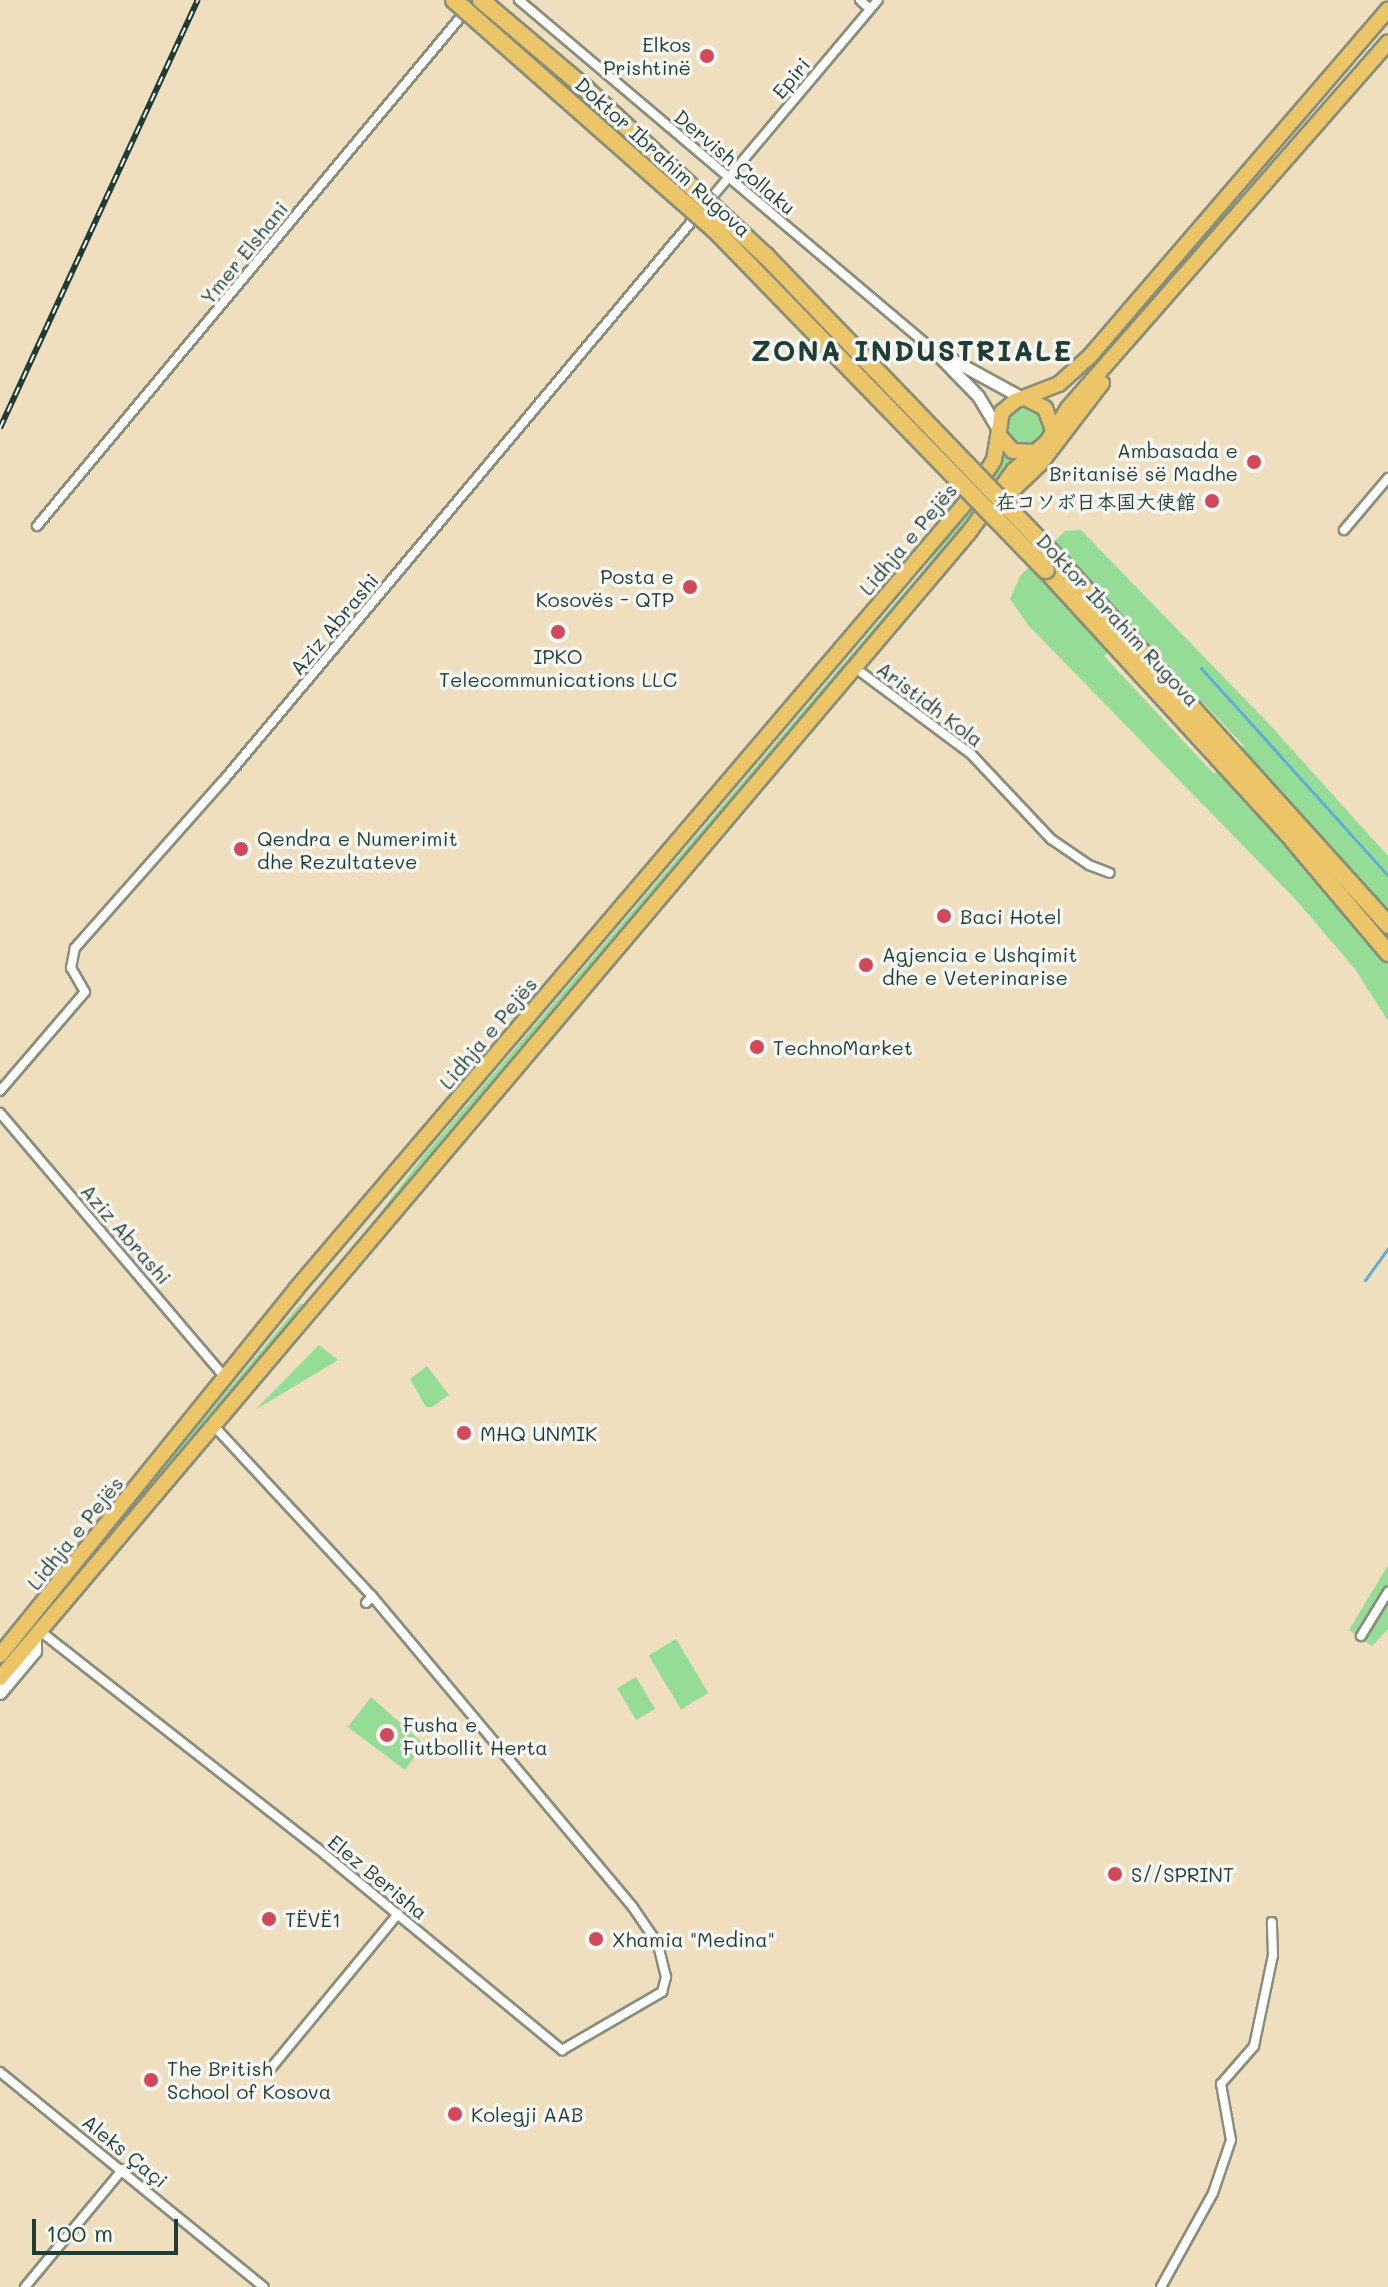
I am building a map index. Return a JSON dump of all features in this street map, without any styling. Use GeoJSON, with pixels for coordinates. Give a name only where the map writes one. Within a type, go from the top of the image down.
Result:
{"type":"FeatureCollection","features":[{"type":"Feature","properties":{"kind":"highway","name":"Doktor Ibrahim Rugova"},"geometry":{"type":"LineString","coordinates":[[454,0],[716,231],[1051,563],[1388,953]]}},
{"type":"Feature","properties":{"kind":"highway","name":"Doktor Ibrahim Rugova"},"geometry":{"type":"LineString","coordinates":[[478,0],[585,88],[766,256],[1388,925]]}},
{"type":"Feature","properties":{"kind":"highway","name":"Lidhja e Pejës"},"geometry":{"type":"LineString","coordinates":[[0,1655],[226,1378],[967,501],[994,460],[1008,405],[1068,378],[1104,341],[1388,9]]}},
{"type":"Feature","properties":{"kind":"highway","name":"Lidhja e Pejës"},"geometry":{"type":"LineString","coordinates":[[0,1678],[1034,452],[1047,442],[1052,427],[1133,339],[1388,42]]}},
{"type":"Feature","properties":{"kind":"highway"},"geometry":{"type":"LineString","coordinates":[[970,531],[1047,456],[1133,339]]}},
{"type":"Feature","properties":{"kind":"highway"},"geometry":{"type":"LineString","coordinates":[[1025,399],[1045,408],[1052,427]]}},
{"type":"Feature","properties":{"kind":"highway"},"geometry":{"type":"LineString","coordinates":[[999,432],[1013,451],[1034,452]]}},
{"type":"Feature","properties":{"kind":"street","name":"Ymer Elshani"},"geometry":{"type":"LineString","coordinates":[[37,526],[478,0]]}},
{"type":"Feature","properties":{"kind":"street","name":"Dervish Çollaku"},"geometry":{"type":"LineString","coordinates":[[519,0],[931,348]]}},
{"type":"Feature","properties":{"kind":"street"},"geometry":{"type":"LineString","coordinates":[[860,0],[870,9]]}},
{"type":"Feature","properties":{"kind":"street","name":"Epiri"},"geometry":{"type":"LineString","coordinates":[[728,177],[878,0]]}},
{"type":"Feature","properties":{"kind":"street","name":"Aziz Abrashi"},"geometry":{"type":"LineString","coordinates":[[0,1091],[85,992],[71,968],[75,948],[223,781],[728,177]]}},
{"type":"Feature","properties":{"kind":"street"},"geometry":{"type":"LineString","coordinates":[[931,348],[1025,399]]}},
{"type":"Feature","properties":{"kind":"street"},"geometry":{"type":"LineString","coordinates":[[931,348],[978,396],[999,432]]}},
{"type":"Feature","properties":{"kind":"street"},"geometry":{"type":"LineString","coordinates":[[1344,530],[1388,478]]}},
{"type":"Feature","properties":{"kind":"street","name":"Aristidh Kola"},"geometry":{"type":"LineString","coordinates":[[854,667],[971,754],[1051,839],[1110,873]]}},
{"type":"Feature","properties":{"kind":"street","name":"Aziz Abrashi"},"geometry":{"type":"LineString","coordinates":[[0,1113],[226,1378]]}},
{"type":"Feature","properties":{"kind":"street","name":"Elez Berisha"},"geometry":{"type":"LineString","coordinates":[[37,1634],[398,1914],[562,2050],[662,1992],[666,1977],[658,1944],[632,1906],[369,1600],[212,1425]]}},
{"type":"Feature","properties":{"kind":"street"},"geometry":{"type":"LineString","coordinates":[[1361,1636],[1388,1592]]}},
{"type":"Feature","properties":{"kind":"street","name":"Lidhja e Pejës"},"geometry":{"type":"LineString","coordinates":[[0,1693],[35,1651],[37,1634]]}},
{"type":"Feature","properties":{"kind":"street"},"geometry":{"type":"LineString","coordinates":[[271,2068],[398,1914]]}},
{"type":"Feature","properties":{"kind":"street"},"geometry":{"type":"LineString","coordinates":[[1161,2287],[1213,2193],[1231,2140],[1221,2084],[1254,2046],[1273,1955],[1272,1922]]}},
{"type":"Feature","properties":{"kind":"street","name":"Aleks Çaçi"},"geometry":{"type":"LineString","coordinates":[[0,2072],[123,2169],[264,2287]]}},
{"type":"Feature","properties":{"kind":"street"},"geometry":{"type":"LineString","coordinates":[[25,2287],[123,2169]]}},
{"type":"Feature","properties":{"kind":"green space"},"geometry":{"type":"Polygon","coordinates":[[[1025,408],[1039,413],[1044,427],[1039,441],[1025,446],[1011,441],[1006,427],[1011,413],[1025,408]]]}},
{"type":"Feature","properties":{"kind":"green space"},"geometry":{"type":"Polygon","coordinates":[[[1003,456],[1017,461],[938,559],[333,1274],[426,1153],[923,570],[988,486],[1003,456]]]}},
{"type":"Feature","properties":{"kind":"green space"},"geometry":{"type":"Polygon","coordinates":[[[1081,530],[1270,725],[1388,856],[1388,1021],[1355,969],[1297,901],[1028,625],[1010,599],[1020,576],[1065,531],[1081,530]],[[1134,630],[1104,656],[1214,774],[1244,746],[1134,630]]]}},
{"type":"Feature","properties":{"kind":"green space"},"geometry":{"type":"Polygon","coordinates":[[[300,1304],[307,1304],[82,1571],[152,1481],[300,1304]]]}},
{"type":"Feature","properties":{"kind":"green space"},"geometry":{"type":"Polygon","coordinates":[[[319,1345],[338,1360],[255,1410],[319,1345]]]}},
{"type":"Feature","properties":{"kind":"green space"},"geometry":{"type":"Polygon","coordinates":[[[427,1366],[449,1395],[432,1407],[426,1407],[410,1379],[427,1366]]]}},
{"type":"Feature","properties":{"kind":"green space"},"geometry":{"type":"Polygon","coordinates":[[[1388,1565],[1388,1629],[1372,1646],[1349,1630],[1388,1565]]]}},
{"type":"Feature","properties":{"kind":"green space"},"geometry":{"type":"Polygon","coordinates":[[[676,1639],[708,1693],[681,1709],[649,1655],[676,1639]]]}},
{"type":"Feature","properties":{"kind":"green space"},"geometry":{"type":"Polygon","coordinates":[[[636,1677],[655,1709],[636,1720],[617,1688],[636,1677]]]}},
{"type":"Feature","properties":{"kind":"green space","name":"Fusha e Futbollit Herta"},"geometry":{"type":"Polygon","coordinates":[[[371,1697],[424,1744],[405,1770],[348,1727],[371,1697]]]}},
{"type":"Feature","properties":{"kind":"waterway"},"geometry":{"type":"LineString","coordinates":[[1201,668],[1388,876]]}},
{"type":"Feature","properties":{"kind":"waterway"},"geometry":{"type":"LineString","coordinates":[[1365,1280],[1388,1248]]}},
{"type":"Feature","properties":{"kind":"railway"},"geometry":{"type":"LineString","coordinates":[[0,428],[198,0]]}},
{"type":"Feature","properties":{"kind":"place","name":"Elkos Prishtinë"},"geometry":{"type":"Point","coordinates":[707,56]}},
{"type":"Feature","properties":{"kind":"place","name":"Ambasada e Britanisë së Madhe"},"geometry":{"type":"Point","coordinates":[1254,462]}},
{"type":"Feature","properties":{"kind":"place","name":"在コソボ日本国大使館"},"geometry":{"type":"Point","coordinates":[1212,501]}},
{"type":"Feature","properties":{"kind":"place","name":"Posta e Kosovës - QTP"},"geometry":{"type":"Point","coordinates":[690,587]}},
{"type":"Feature","properties":{"kind":"place","name":"IPKO Telecommunications LLC"},"geometry":{"type":"Point","coordinates":[558,632]}},
{"type":"Feature","properties":{"kind":"place","name":"Qendra e Numerimit dhe Rezultateve"},"geometry":{"type":"Point","coordinates":[241,849]}},
{"type":"Feature","properties":{"kind":"place","name":"Baci Hotel"},"geometry":{"type":"Point","coordinates":[944,916]}},
{"type":"Feature","properties":{"kind":"place","name":"Agjencia e Ushqimit dhe e Veterinarise"},"geometry":{"type":"Point","coordinates":[866,965]}},
{"type":"Feature","properties":{"kind":"place","name":"TechnoMarket"},"geometry":{"type":"Point","coordinates":[757,1047]}},
{"type":"Feature","properties":{"kind":"place","name":"MHQ UNMIK"},"geometry":{"type":"Point","coordinates":[464,1433]}},
{"type":"Feature","properties":{"kind":"place","name":"Fusha e Futbollit Herta"},"geometry":{"type":"Point","coordinates":[387,1735]}},
{"type":"Feature","properties":{"kind":"place","name":"S//SPRINT"},"geometry":{"type":"Point","coordinates":[1115,1874]}},
{"type":"Feature","properties":{"kind":"place","name":"TËVË1"},"geometry":{"type":"Point","coordinates":[269,1919]}},
{"type":"Feature","properties":{"kind":"place","name":"Xhamia \"Medina\""},"geometry":{"type":"Point","coordinates":[596,1939]}},
{"type":"Feature","properties":{"kind":"place","name":"The British School of Kosova"},"geometry":{"type":"Point","coordinates":[151,2080]}},
{"type":"Feature","properties":{"kind":"place","name":"Kolegji AAB"},"geometry":{"type":"Point","coordinates":[455,2114]}},
{"type":"Feature","properties":{"kind":"district","name":"ZONA INDUSTRIALE"},"geometry":{"type":"Point","coordinates":[912,350]}}]}
